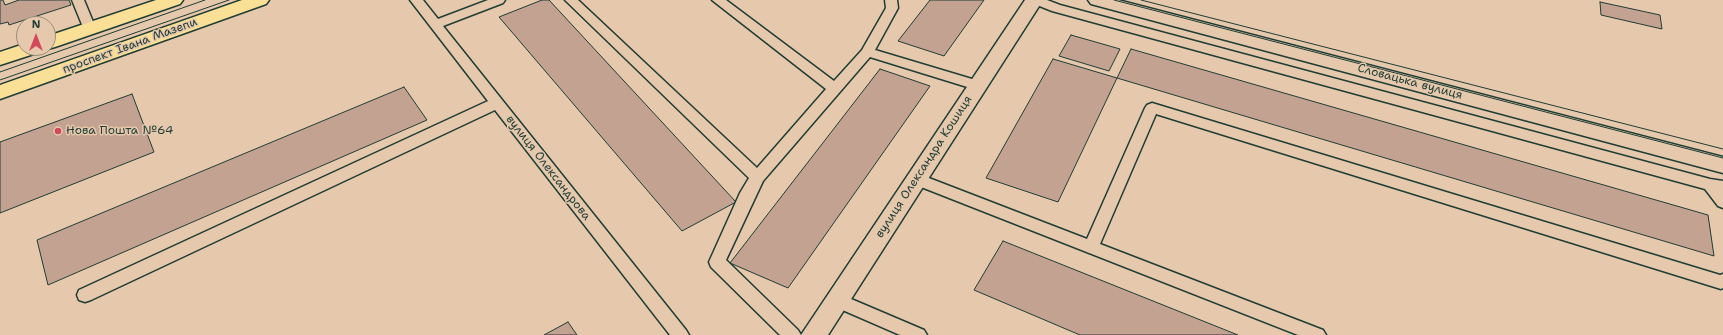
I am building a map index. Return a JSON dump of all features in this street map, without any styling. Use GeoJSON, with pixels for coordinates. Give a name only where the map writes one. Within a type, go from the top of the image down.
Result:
{"type":"FeatureCollection","features":[{"type":"Feature","properties":{"kind":"highway"},"geometry":{"type":"LineString","coordinates":[[56,40],[174,0]]}},
{"type":"Feature","properties":{"kind":"highway","name":"проспект Івана Мазепи"},"geometry":{"type":"LineString","coordinates":[[0,92],[260,0]]}},
{"type":"Feature","properties":{"kind":"highway"},"geometry":{"type":"LineString","coordinates":[[0,59],[16,54]]}},
{"type":"Feature","properties":{"kind":"street","name":"вулиця Олександра Кошиця"},"geometry":{"type":"LineString","coordinates":[[814,335],[1035,0]]}},
{"type":"Feature","properties":{"kind":"street","name":"Словацька вулиця"},"geometry":{"type":"LineString","coordinates":[[1097,0],[1723,165]]}},
{"type":"Feature","properties":{"kind":"lane"},"geometry":{"type":"LineString","coordinates":[[78,0],[90,29]]}},
{"type":"Feature","properties":{"kind":"lane","name":"вулиця Олександрова"},"geometry":{"type":"LineString","coordinates":[[416,0],[680,335]]}},
{"type":"Feature","properties":{"kind":"lane"},"geometry":{"type":"LineString","coordinates":[[435,25],[500,0]]}},
{"type":"Feature","properties":{"kind":"lane"},"geometry":{"type":"LineString","coordinates":[[571,0],[758,177]]}},
{"type":"Feature","properties":{"kind":"lane"},"geometry":{"type":"LineString","coordinates":[[718,0],[834,88]]}},
{"type":"Feature","properties":{"kind":"lane"},"geometry":{"type":"LineString","coordinates":[[792,335],[717,262],[748,193],[758,177],[834,88],[867,52],[892,8],[891,0]]}},
{"type":"Feature","properties":{"kind":"lane"},"geometry":{"type":"LineString","coordinates":[[1035,0],[1056,8],[1716,186],[1723,202]]}},
{"type":"Feature","properties":{"kind":"lane"},"geometry":{"type":"LineString","coordinates":[[867,52],[978,85]]}},
{"type":"Feature","properties":{"kind":"lane"},"geometry":{"type":"LineString","coordinates":[[85,295],[496,103]]}},
{"type":"Feature","properties":{"kind":"lane"},"geometry":{"type":"LineString","coordinates":[[1091,247],[1152,108],[1721,282],[1723,281]]}},
{"type":"Feature","properties":{"kind":"lane"},"geometry":{"type":"LineString","coordinates":[[916,179],[1317,335]]}},
{"type":"Feature","properties":{"kind":"lane"},"geometry":{"type":"LineString","coordinates":[[837,300],[918,335]]}},
{"type":"Feature","properties":{"kind":"building"},"geometry":{"type":"Polygon","coordinates":[[[0,0],[3,0],[5,5],[19,0],[69,0],[71,5],[37,16],[16,16],[16,23],[9,25],[8,22],[0,24],[0,0]]]}},
{"type":"Feature","properties":{"kind":"building"},"geometry":{"type":"Polygon","coordinates":[[[542,0],[549,0],[736,202],[682,231],[499,17],[542,0]]]}},
{"type":"Feature","properties":{"kind":"building"},"geometry":{"type":"Polygon","coordinates":[[[930,0],[984,0],[944,56],[898,41],[930,0]]]}},
{"type":"Feature","properties":{"kind":"building"},"geometry":{"type":"Polygon","coordinates":[[[1600,2],[1660,15],[1662,29],[1601,15],[1600,2]]]}},
{"type":"Feature","properties":{"kind":"building"},"geometry":{"type":"Polygon","coordinates":[[[1071,35],[1120,49],[1109,71],[1059,56],[1071,35]]]}},
{"type":"Feature","properties":{"kind":"building"},"geometry":{"type":"Polygon","coordinates":[[[1131,49],[1708,215],[1714,256],[1117,78],[1131,49]]]}},
{"type":"Feature","properties":{"kind":"building"},"geometry":{"type":"Polygon","coordinates":[[[1053,59],[1117,78],[1058,202],[986,178],[1053,59]]]}},
{"type":"Feature","properties":{"kind":"building"},"geometry":{"type":"Polygon","coordinates":[[[880,69],[930,86],[788,288],[730,263],[880,69]]]}},
{"type":"Feature","properties":{"kind":"building"},"geometry":{"type":"Polygon","coordinates":[[[404,87],[427,120],[48,285],[37,240],[404,87]]]}},
{"type":"Feature","properties":{"kind":"building"},"geometry":{"type":"Polygon","coordinates":[[[132,94],[154,152],[0,213],[0,142],[132,94]]]}},
{"type":"Feature","properties":{"kind":"building"},"geometry":{"type":"Polygon","coordinates":[[[1003,241],[1238,335],[1080,335],[974,290],[1003,241]]]}},
{"type":"Feature","properties":{"kind":"building"},"geometry":{"type":"Polygon","coordinates":[[[568,322],[577,335],[544,335],[568,322]]]}},
{"type":"Feature","properties":{"kind":"tram line"},"geometry":{"type":"LineString","coordinates":[[0,72],[205,0]]}},
{"type":"Feature","properties":{"kind":"tram line"},"geometry":{"type":"LineString","coordinates":[[0,80],[229,0]]}},
{"type":"Feature","properties":{"kind":"tram line"},"geometry":{"type":"LineString","coordinates":[[1114,0],[1723,158]]}},
{"type":"Feature","properties":{"kind":"tram line"},"geometry":{"type":"LineString","coordinates":[[1141,0],[1723,149]]}},
{"type":"Feature","properties":{"kind":"place","name":"Нова Пошта №64"},"geometry":{"type":"Point","coordinates":[58,131]}}]}
